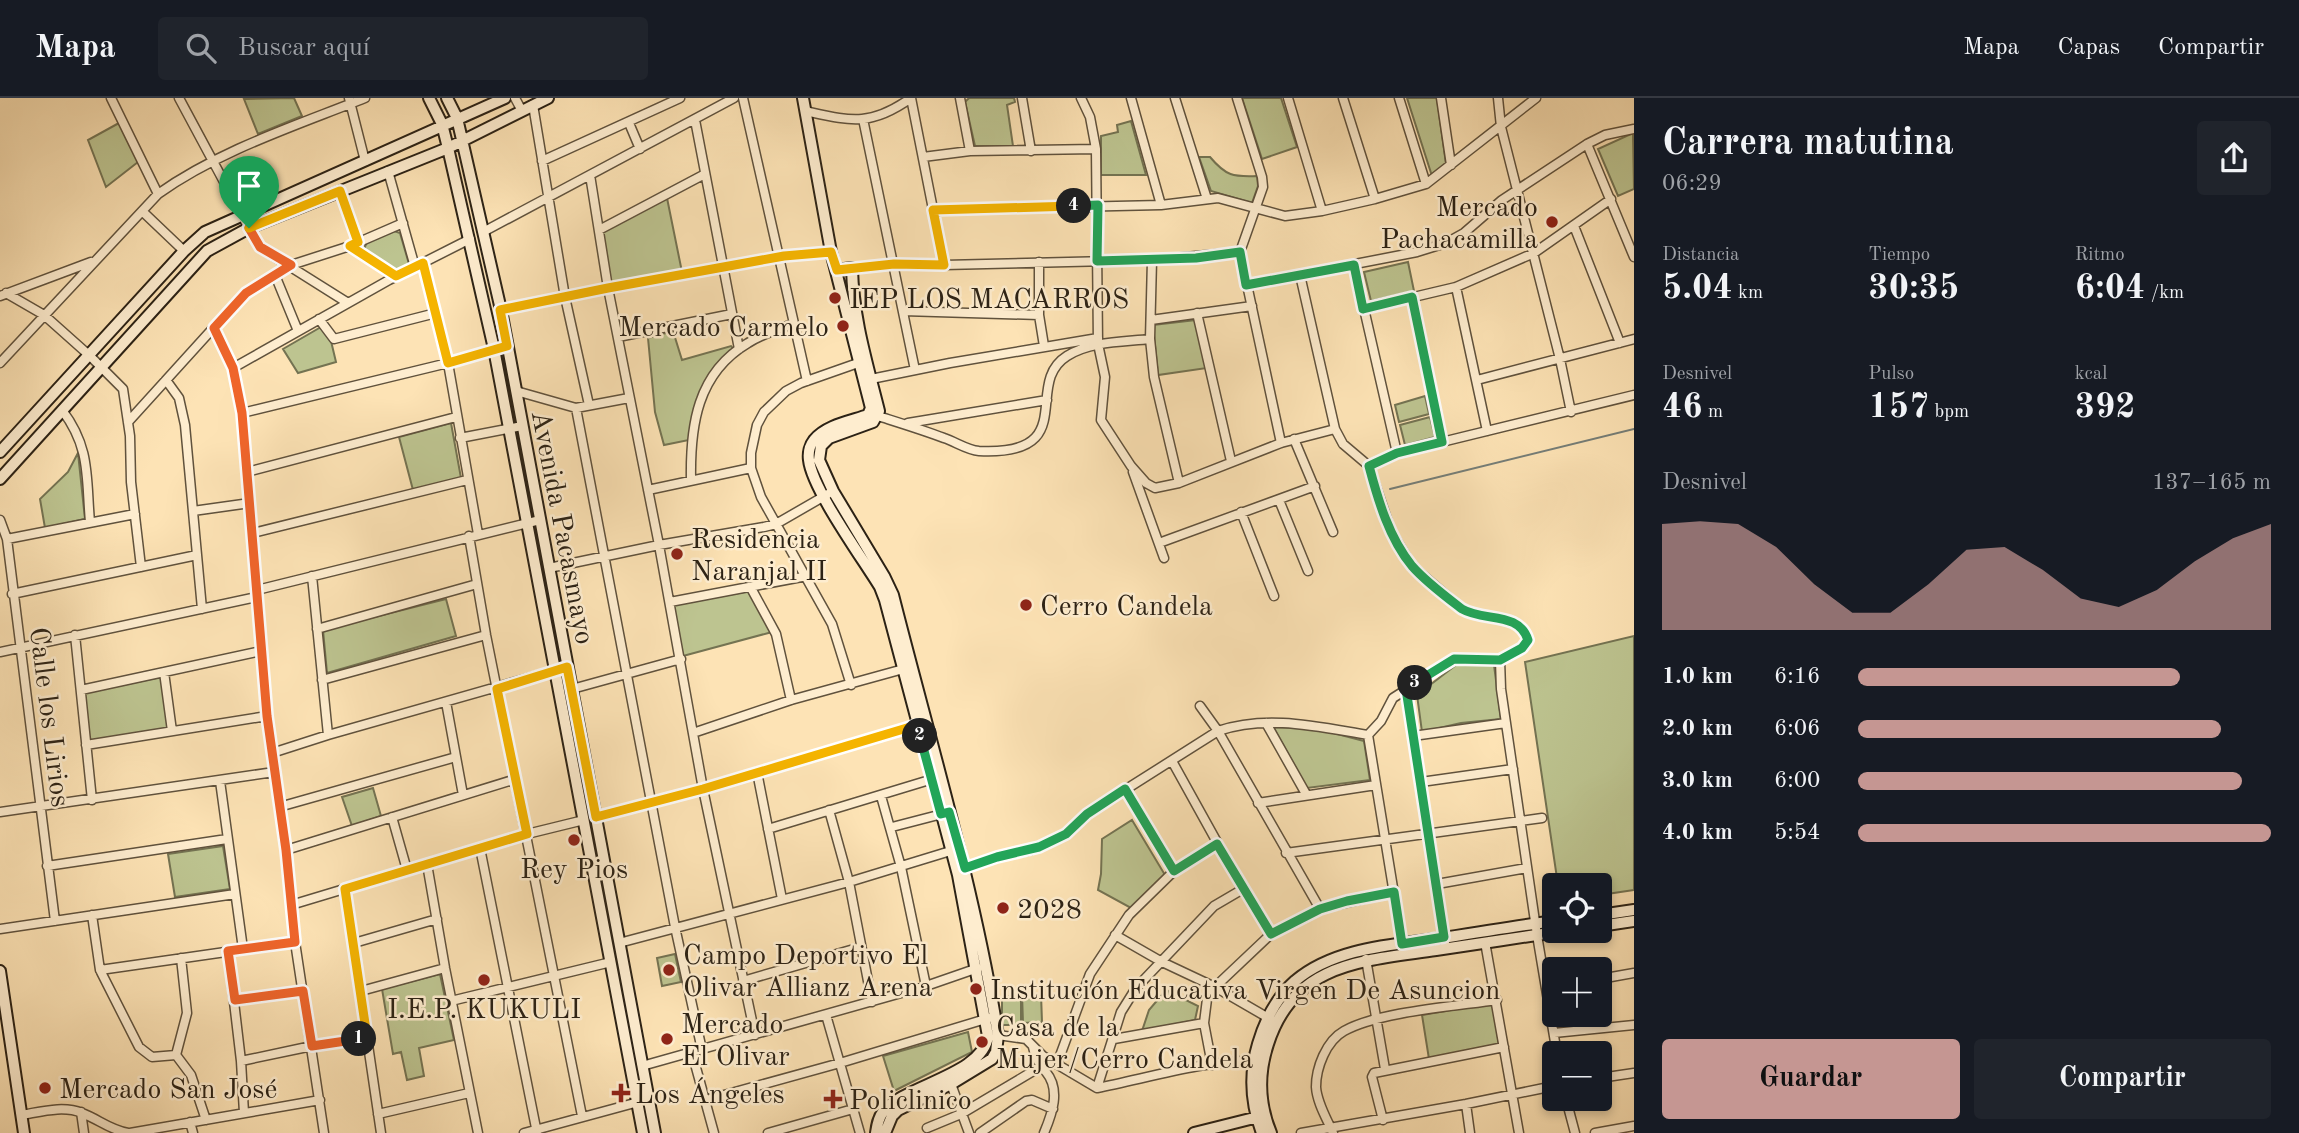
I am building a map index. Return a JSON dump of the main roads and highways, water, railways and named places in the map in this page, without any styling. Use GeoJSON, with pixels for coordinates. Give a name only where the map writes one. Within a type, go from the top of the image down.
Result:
{"type":"FeatureCollection","features":[{"type":"Feature","properties":{"kind":"waterway"},"geometry":{"type":"LineString","coordinates":[[1390,489],[1634,429]]}},
{"type":"Feature","properties":{"kind":"place","name":"Mercado Pachacamilla"},"geometry":{"type":"Point","coordinates":[1552,222]}},
{"type":"Feature","properties":{"kind":"place","name":"IEP LOS MACARROS"},"geometry":{"type":"Point","coordinates":[835,298]}},
{"type":"Feature","properties":{"kind":"place","name":"Mercado Carmelo"},"geometry":{"type":"Point","coordinates":[843,326]}},
{"type":"Feature","properties":{"kind":"place","name":"Residencia Naranjal II"},"geometry":{"type":"Point","coordinates":[677,554]}},
{"type":"Feature","properties":{"kind":"place","name":"Cerro Candela"},"geometry":{"type":"Point","coordinates":[1026,605]}},
{"type":"Feature","properties":{"kind":"place","name":"Rey Pios"},"geometry":{"type":"Point","coordinates":[574,840]}},
{"type":"Feature","properties":{"kind":"place","name":"2028"},"geometry":{"type":"Point","coordinates":[1003,908]}},
{"type":"Feature","properties":{"kind":"place","name":"Campo Deportivo El Olivar Allianz Arena"},"geometry":{"type":"Point","coordinates":[669,970]}},
{"type":"Feature","properties":{"kind":"place","name":"I.E.P. KUKULI"},"geometry":{"type":"Point","coordinates":[484,980]}},
{"type":"Feature","properties":{"kind":"place","name":"Institución Educativa Virgen De Asuncion"},"geometry":{"type":"Point","coordinates":[976,989]}},
{"type":"Feature","properties":{"kind":"place","name":"Mercado El Olivar"},"geometry":{"type":"Point","coordinates":[667,1039]}},
{"type":"Feature","properties":{"kind":"place","name":"Casa de la Mujer/Cerro Candela"},"geometry":{"type":"Point","coordinates":[982,1042]}},
{"type":"Feature","properties":{"kind":"place","name":"Mercado San José"},"geometry":{"type":"Point","coordinates":[45,1088]}},
{"type":"Feature","properties":{"kind":"place","name":"Los Ángeles"},"geometry":{"type":"Point","coordinates":[621,1093]}},
{"type":"Feature","properties":{"kind":"place","name":"Policlinico"},"geometry":{"type":"Point","coordinates":[833,1099]}}]}
